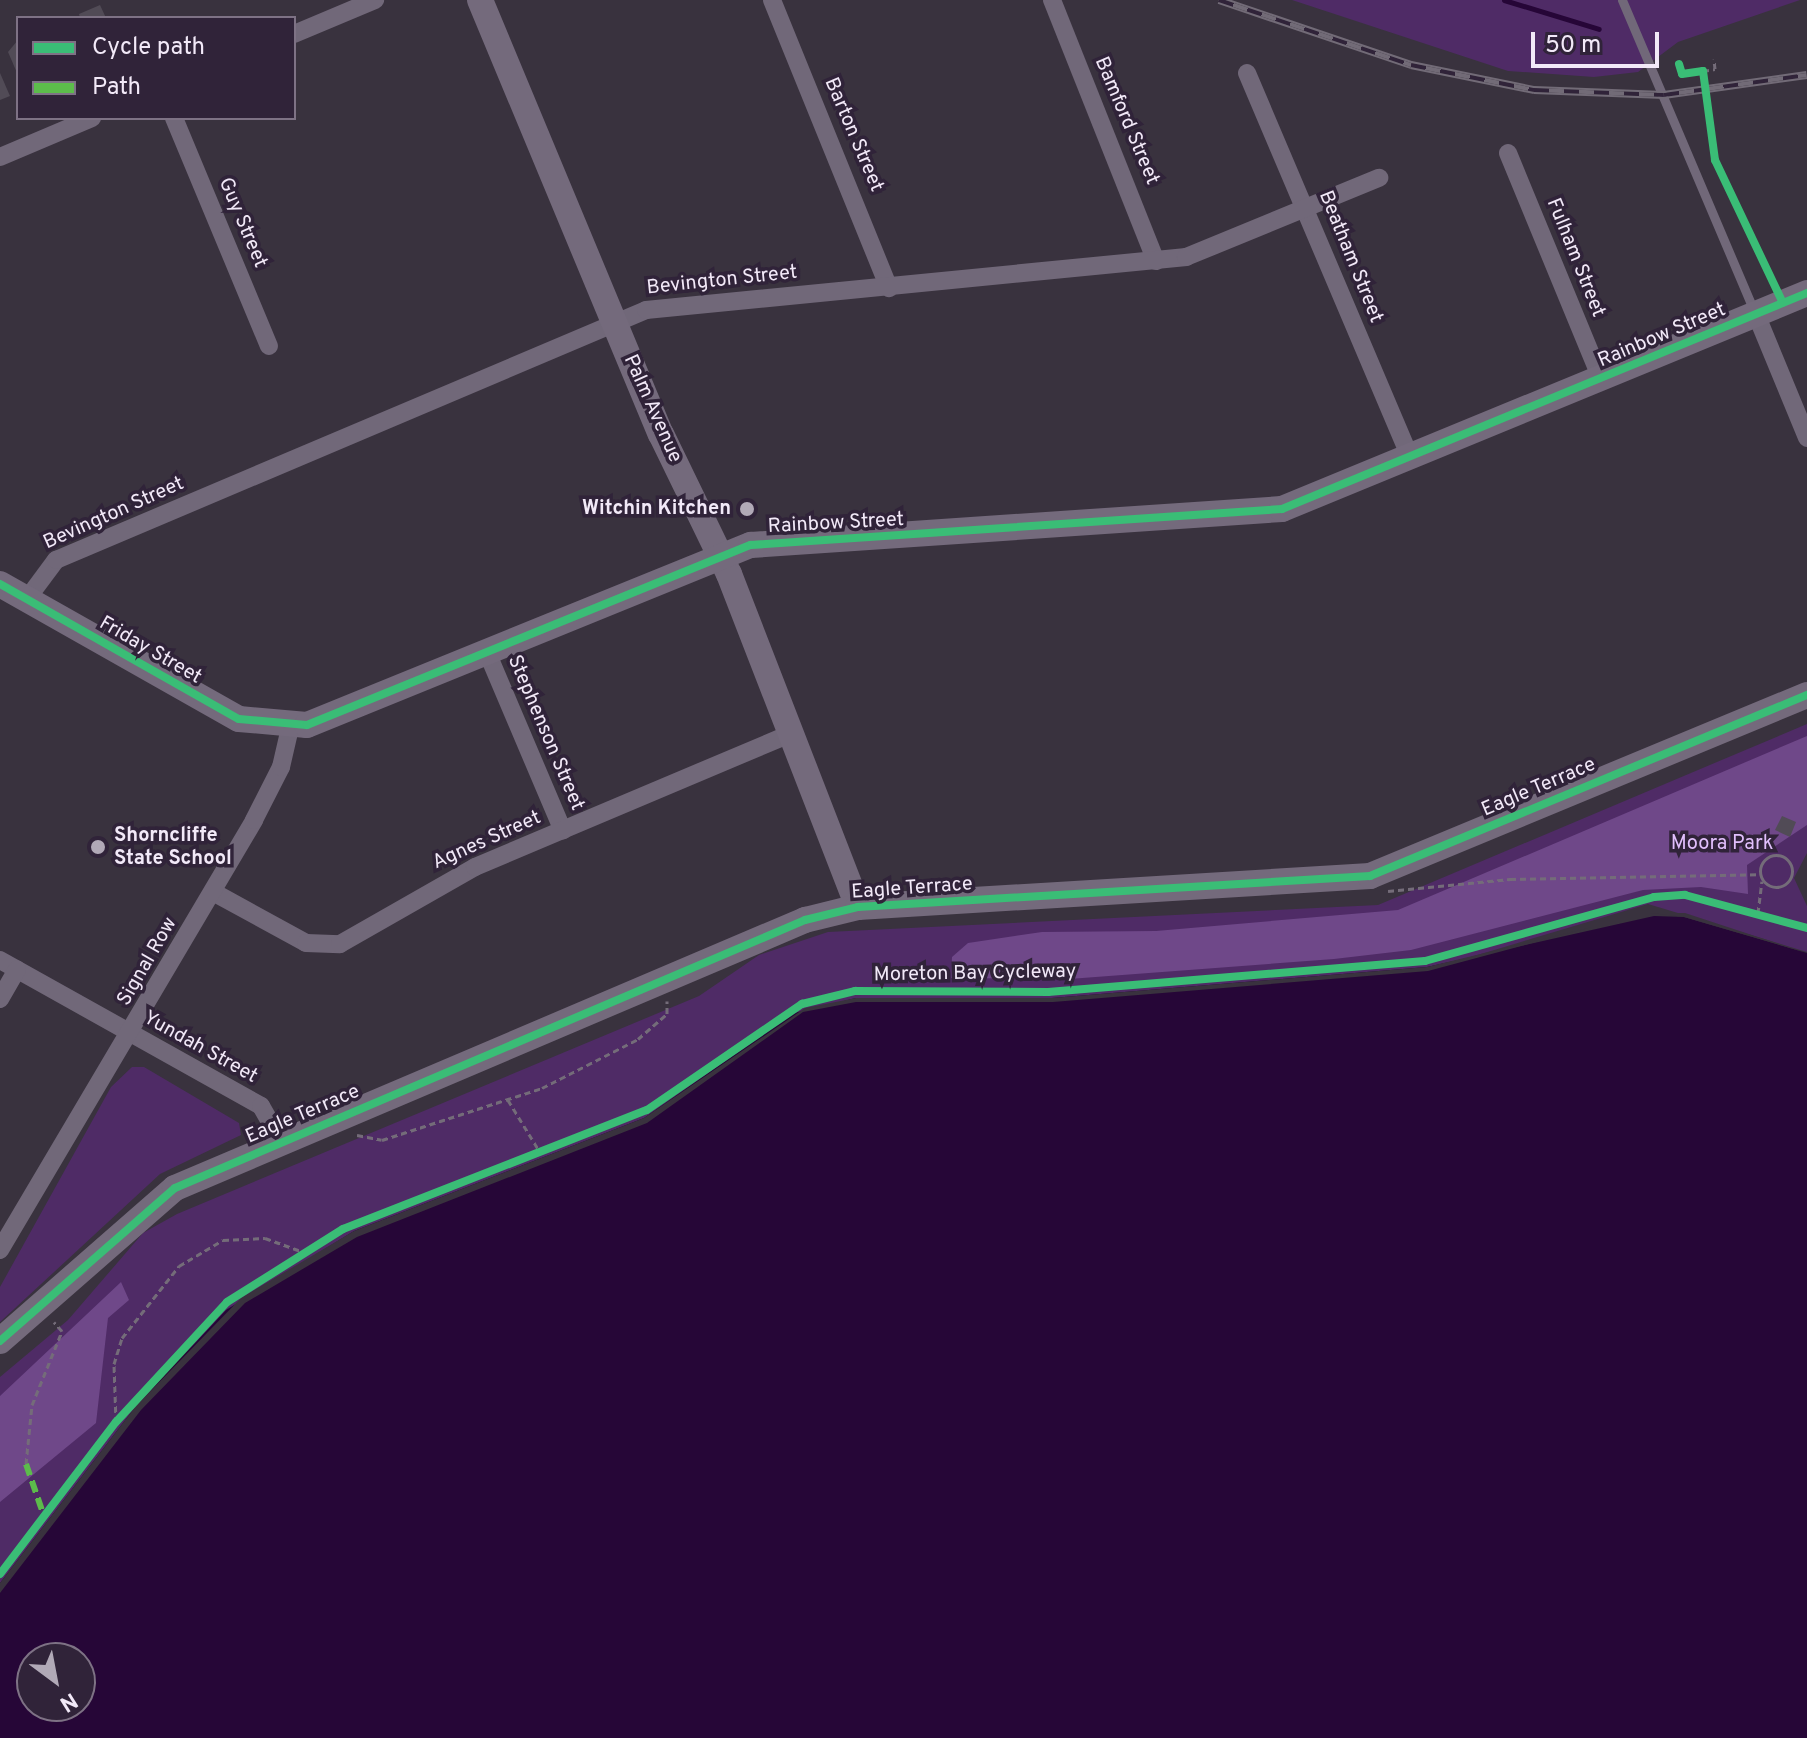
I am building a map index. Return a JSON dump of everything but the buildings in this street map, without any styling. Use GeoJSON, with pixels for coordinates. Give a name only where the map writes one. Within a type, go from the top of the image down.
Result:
{"type":"FeatureCollection","features":[{"type":"Feature","properties":{"kind":"street"},"geometry":{"type":"LineString","coordinates":[[296,33],[375,0]]}},
{"type":"Feature","properties":{"kind":"street","name":"Palm Avenue"},"geometry":{"type":"LineString","coordinates":[[480,0],[616,324],[720,554],[787,735],[858,907]]}},
{"type":"Feature","properties":{"kind":"street","name":"Barton Street"},"geometry":{"type":"LineString","coordinates":[[772,0],[889,288]]}},
{"type":"Feature","properties":{"kind":"street","name":"Bamford Street"},"geometry":{"type":"LineString","coordinates":[[1052,0],[1156,261]]}},
{"type":"Feature","properties":{"kind":"street","name":"Beatham Street"},"geometry":{"type":"LineString","coordinates":[[1247,73],[1411,459]]}},
{"type":"Feature","properties":{"kind":"street"},"geometry":{"type":"LineString","coordinates":[[0,157],[87,120]]}},
{"type":"Feature","properties":{"kind":"street","name":"Guy Street"},"geometry":{"type":"LineString","coordinates":[[175,120],[269,346]]}},
{"type":"Feature","properties":{"kind":"street","name":"Fulham Street"},"geometry":{"type":"LineString","coordinates":[[1508,153],[1601,379]]}},
{"type":"Feature","properties":{"kind":"street","name":"Bevington Street"},"geometry":{"type":"LineString","coordinates":[[27,599],[56,560],[663,306],[889,288],[1156,261],[1203,253],[1379,178]]}},
{"type":"Feature","properties":{"kind":"street","name":"Rainbow Street"},"geometry":{"type":"LineString","coordinates":[[290,728],[487,652],[720,554],[762,544],[1251,515],[1306,502],[1807,293]]}},
{"type":"Feature","properties":{"kind":"street"},"geometry":{"type":"LineString","coordinates":[[1756,314],[1807,438]]}},
{"type":"Feature","properties":{"kind":"street","name":"Friday Street"},"geometry":{"type":"LineString","coordinates":[[0,584],[224,712],[290,728]]}},
{"type":"Feature","properties":{"kind":"street","name":"Stephenson Street"},"geometry":{"type":"LineString","coordinates":[[487,652],[563,831]]}},
{"type":"Feature","properties":{"kind":"street","name":"Eagle Terrace"},"geometry":{"type":"LineString","coordinates":[[0,1341],[150,1204],[281,1141],[778,930],[858,907],[1370,876],[1807,695]]}},
{"type":"Feature","properties":{"kind":"street","name":"Signal Row"},"geometry":{"type":"LineString","coordinates":[[0,1250],[213,892],[273,785],[290,728]]}},
{"type":"Feature","properties":{"kind":"street","name":"Agnes Street"},"geometry":{"type":"LineString","coordinates":[[213,892],[306,943],[340,944],[450,879],[787,735]]}},
{"type":"Feature","properties":{"kind":"street","name":"Yundah Street"},"geometry":{"type":"LineString","coordinates":[[0,960],[261,1106],[281,1141]]}},
{"type":"Feature","properties":{"kind":"street"},"geometry":{"type":"LineString","coordinates":[[0,999],[17,970]]}},
{"type":"Feature","properties":{"kind":"lane"},"geometry":{"type":"LineString","coordinates":[[1622,0],[1756,314]]}},
{"type":"Feature","properties":{"kind":"path"},"geometry":{"type":"LineString","coordinates":[[1692,72],[1715,69],[1714,59]]}},
{"type":"Feature","properties":{"kind":"path"},"geometry":{"type":"LineString","coordinates":[[1703,71],[1704,81]]}},
{"type":"Feature","properties":{"kind":"path"},"geometry":{"type":"LineString","coordinates":[[1760,874],[1773,855],[1792,867],[1785,884],[1763,880]]}},
{"type":"Feature","properties":{"kind":"path"},"geometry":{"type":"LineString","coordinates":[[1758,913],[1763,880],[1760,874]]}},
{"type":"Feature","properties":{"kind":"path"},"geometry":{"type":"LineString","coordinates":[[1386,886],[1390,895],[1510,879],[1760,874]]}},
{"type":"Feature","properties":{"kind":"path"},"geometry":{"type":"LineString","coordinates":[[1743,910],[1770,917]]}},
{"type":"Feature","properties":{"kind":"path"},"geometry":{"type":"LineString","coordinates":[[355,1131],[360,1141],[382,1140],[508,1100],[638,1039],[667,1014],[667,1001]]}},
{"type":"Feature","properties":{"kind":"path"},"geometry":{"type":"LineString","coordinates":[[508,1100],[540,1152]]}},
{"type":"Feature","properties":{"kind":"path"},"geometry":{"type":"LineString","coordinates":[[528,1157],[553,1147]]}},
{"type":"Feature","properties":{"kind":"path"},"geometry":{"type":"LineString","coordinates":[[116,1422],[114,1364],[122,1338],[179,1266],[223,1240],[265,1238],[301,1251]]}},
{"type":"Feature","properties":{"kind":"path"},"geometry":{"type":"LineString","coordinates":[[289,1260],[315,1244]]}},
{"type":"Feature","properties":{"kind":"path"},"geometry":{"type":"LineString","coordinates":[[26,1464],[32,1405],[62,1331],[52,1320]]}},
{"type":"Feature","properties":{"kind":"path"},"geometry":{"type":"LineString","coordinates":[[109,1432],[134,1402]]}},
{"type":"Feature","properties":{"kind":"green space"},"geometry":{"type":"Polygon","coordinates":[[[1292,0],[1800,0],[1678,42],[1638,72],[1594,77],[1508,71],[1292,0]]]}},
{"type":"Feature","properties":{"kind":"green space","name":"Moora Park"},"geometry":{"type":"Polygon","coordinates":[[[1807,724],[1807,853],[1794,878],[1807,906],[1807,952],[1648,904],[1424,971],[642,1123],[232,1308],[166,1371],[0,1586],[0,1377],[68,1320],[143,1233],[177,1214],[699,996],[759,955],[828,932],[1378,905],[1807,724]]]}},
{"type":"Feature","properties":{"kind":"green space"},"geometry":{"type":"Polygon","coordinates":[[[1807,736],[1807,825],[1747,865],[1748,894],[1701,887],[1643,890],[1411,950],[1334,959],[1069,979],[951,978],[952,957],[968,943],[1042,932],[1156,931],[1398,910],[1807,736]]]}},
{"type":"Feature","properties":{"kind":"green space"},"geometry":{"type":"Polygon","coordinates":[[[132,1067],[144,1067],[239,1123],[241,1135],[160,1174],[0,1322],[0,1287],[111,1087],[132,1067]]]}},
{"type":"Feature","properties":{"kind":"green space"},"geometry":{"type":"Polygon","coordinates":[[[121,1282],[129,1300],[108,1318],[96,1423],[0,1502],[0,1396],[121,1282]]]}},
{"type":"Feature","properties":{"kind":"shaded area"},"geometry":{"type":"Polygon","coordinates":[[[1654,916],[1684,917],[1807,953],[1807,1738],[0,1738],[0,1583],[136,1406],[226,1310],[354,1231],[644,1118],[794,1013],[856,998],[1052,998],[1427,967],[1654,916]]]}},
{"type":"Feature","properties":{"kind":"pier"},"geometry":{"type":"Polygon","coordinates":[[[1651,913],[1685,913],[1807,953],[1684,917],[1651,913]]]}},
{"type":"Feature","properties":{"kind":"pier"},"geometry":{"type":"Polygon","coordinates":[[[1592,927],[1428,971],[1053,1002],[856,1002],[803,1012],[647,1123],[357,1237],[245,1303],[141,1410],[0,1593],[0,1583],[136,1406],[241,1298],[354,1231],[644,1118],[805,1008],[856,998],[1052,998],[1427,967],[1592,927]]]}},
{"type":"Feature","properties":{"kind":"waterway"},"geometry":{"type":"LineString","coordinates":[[1504,0],[1599,29]]}},
{"type":"Feature","properties":{"kind":"railway"},"geometry":{"type":"LineString","coordinates":[[1219,0],[1411,65],[1534,90],[1664,95],[1807,75]]}},
{"type":"Feature","properties":{"kind":"marked path"},"geometry":{"type":"LineString","coordinates":[[26,1464],[44,1516]]}},
{"type":"Feature","properties":{"kind":"cycle path"},"geometry":{"type":"LineString","coordinates":[[1679,64],[1682,74],[1703,71],[1715,160],[1783,303]]}},
{"type":"Feature","properties":{"kind":"cycle path"},"geometry":{"type":"LineString","coordinates":[[0,584],[239,719],[307,725],[751,545],[1282,509],[1807,293]]}},
{"type":"Feature","properties":{"kind":"cycle path"},"geometry":{"type":"LineString","coordinates":[[0,1341],[175,1188],[805,920],[858,907],[1370,876],[1807,695]]}},
{"type":"Feature","properties":{"kind":"cycle path","name":"Moreton Bay Cycleway"},"geometry":{"type":"LineString","coordinates":[[0,1574],[116,1422],[227,1302],[343,1229],[647,1110],[802,1004],[855,991],[1048,992],[1425,961],[1654,897],[1685,895],[1807,928]]}},
{"type":"Feature","properties":{"kind":"place","name":"Witchin Kitchen"},"geometry":{"type":"Point","coordinates":[747,509]}},
{"type":"Feature","properties":{"kind":"place","name":"Shorncliffe State School"},"geometry":{"type":"Point","coordinates":[98,847]}}]}
